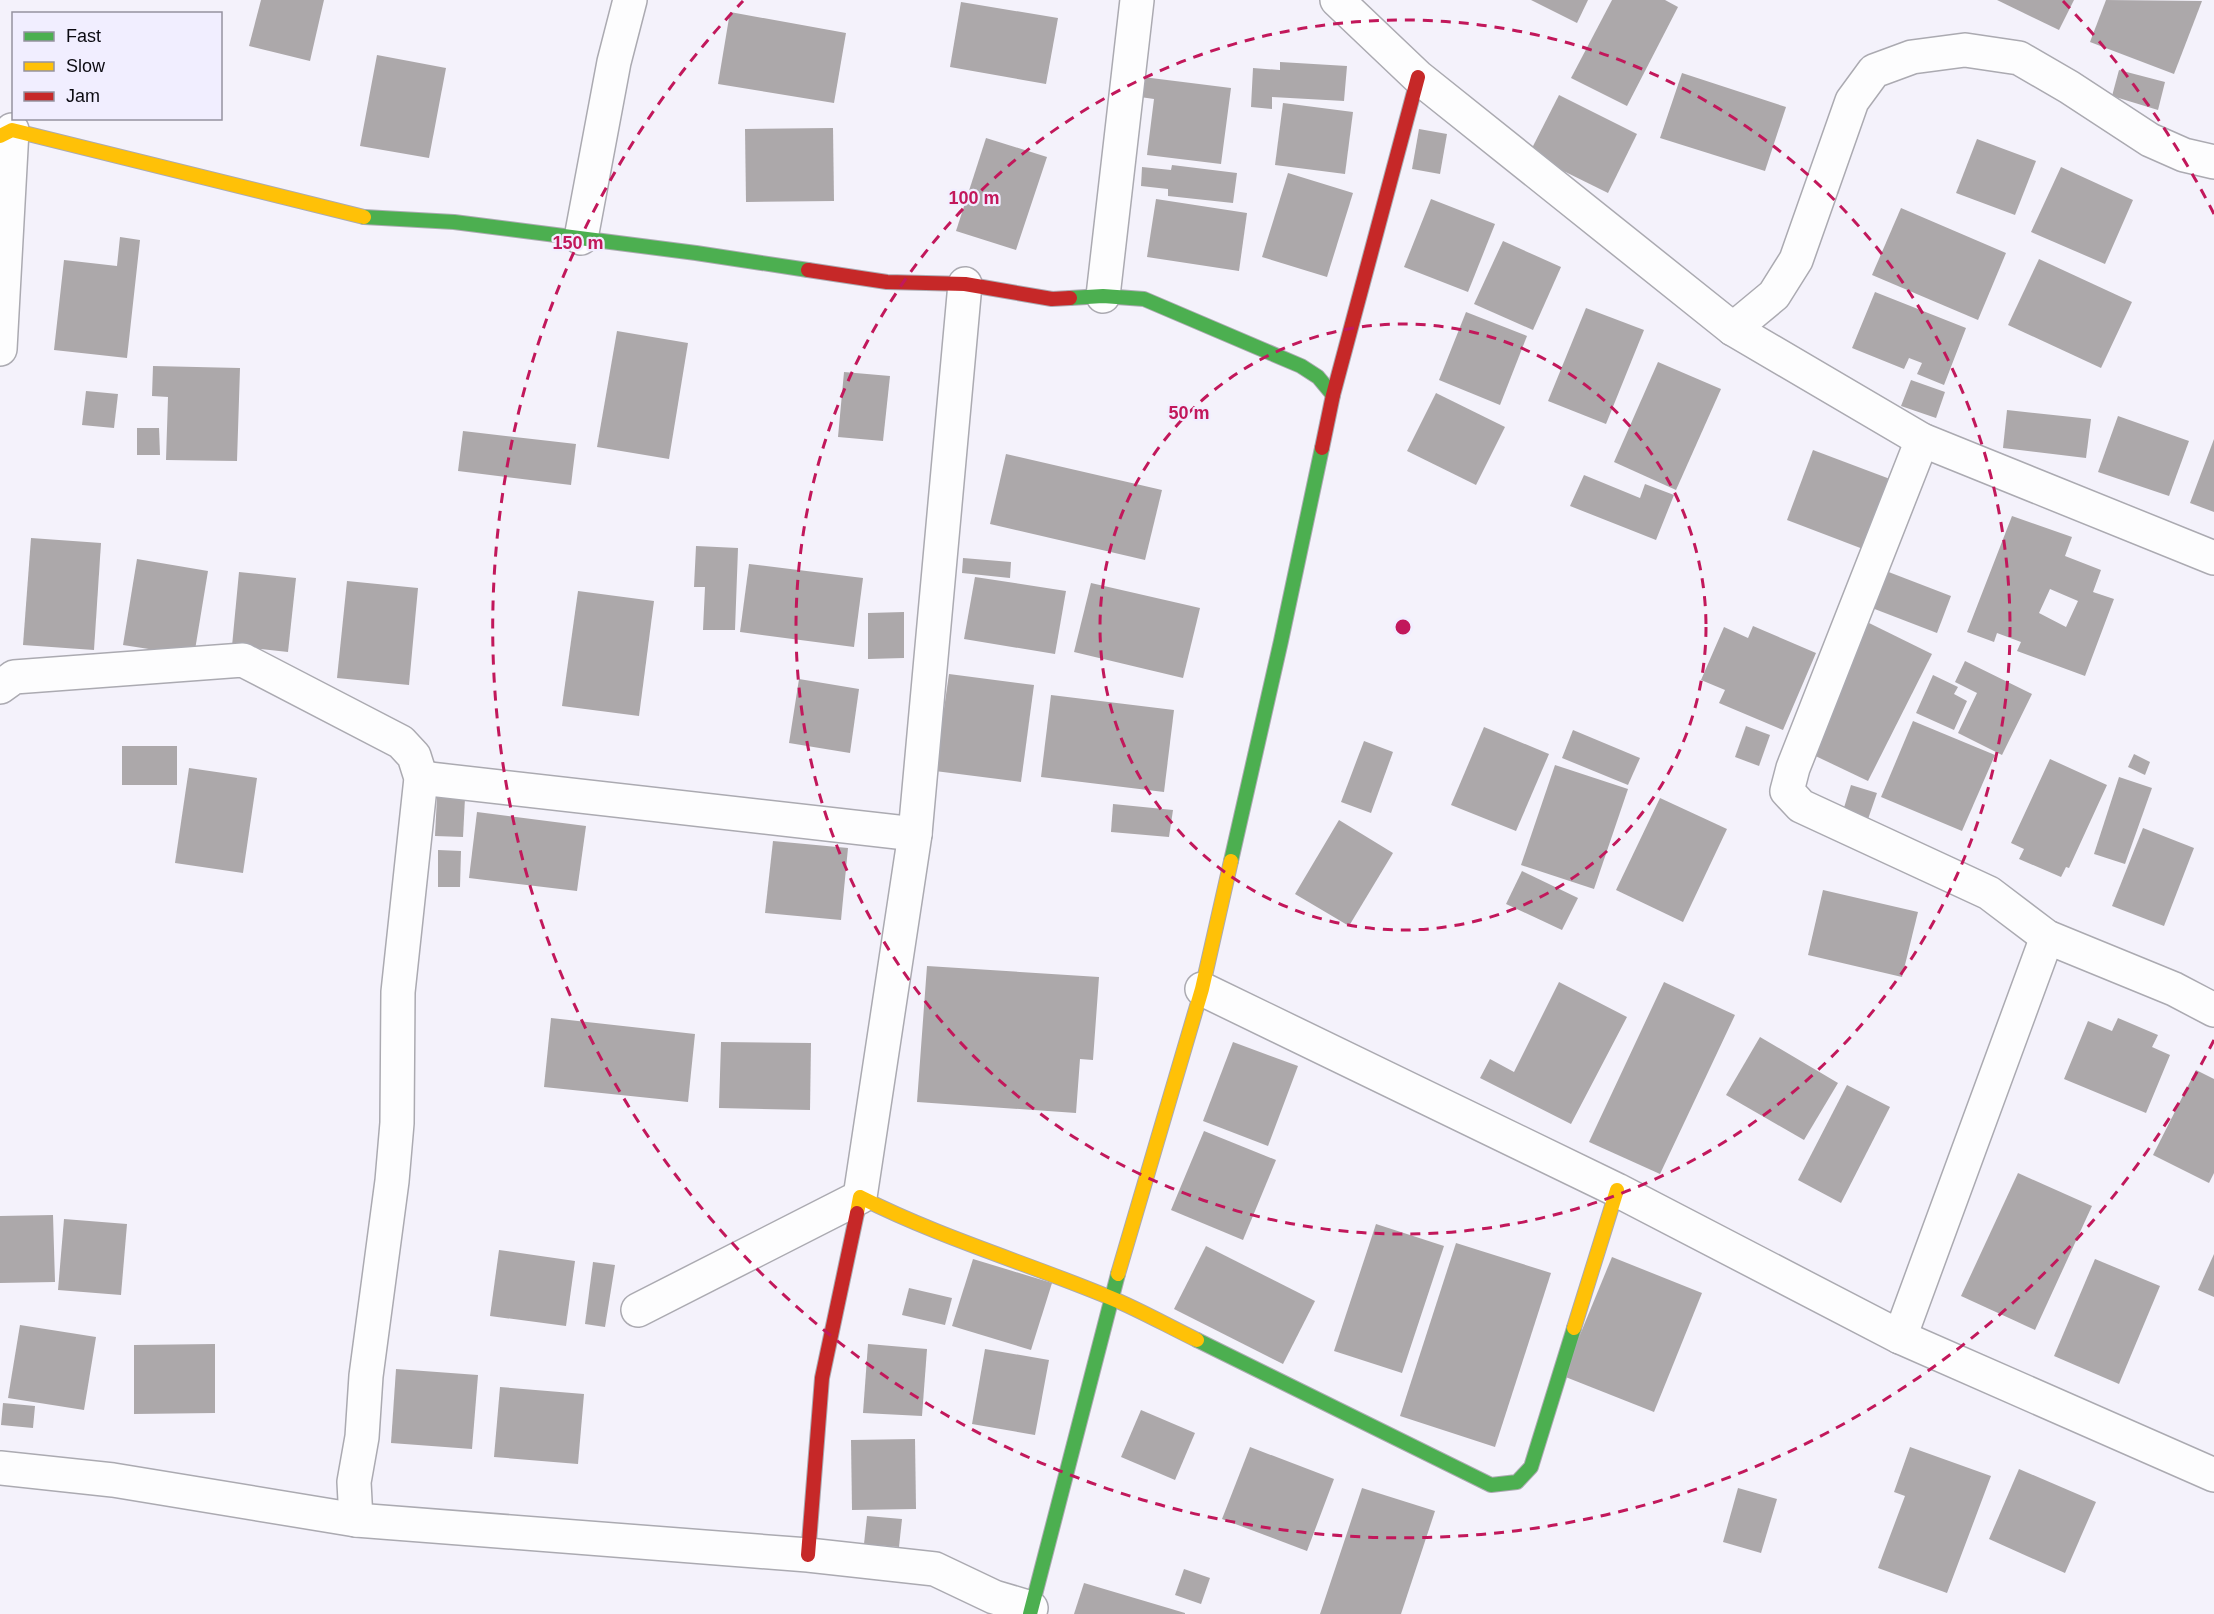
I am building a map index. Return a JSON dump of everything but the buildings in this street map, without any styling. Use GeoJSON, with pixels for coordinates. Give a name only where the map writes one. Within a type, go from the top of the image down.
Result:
{"type":"FeatureCollection","features":[{"type":"Feature","properties":{"kind":"street"},"geometry":{"type":"LineString","coordinates":[[581,238],[614,62],[630,0]]}},
{"type":"Feature","properties":{"kind":"street"},"geometry":{"type":"LineString","coordinates":[[1104,297],[1137,0]]}},
{"type":"Feature","properties":{"kind":"street"},"geometry":{"type":"LineString","coordinates":[[1337,0],[1418,77],[1733,329],[1922,440],[2214,558]]}},
{"type":"Feature","properties":{"kind":"street"},"geometry":{"type":"LineString","coordinates":[[1733,329],[1774,295],[1796,260],[1852,100],[1874,71],[1912,57],[1965,50],[2019,58],[2069,87],[2150,140],[2184,155],[2214,162]]}},
{"type":"Feature","properties":{"kind":"street"},"geometry":{"type":"LineString","coordinates":[[0,1468],[113,1480],[356,1520],[808,1555],[935,1569],[994,1597],[1031,1611],[1111,1298],[1202,989],[1281,641],[1333,395],[1418,77]]}},
{"type":"Feature","properties":{"kind":"street"},"geometry":{"type":"LineString","coordinates":[[0,349],[6,133],[369,218],[454,222],[696,253],[887,282],[965,284],[1052,299],[1104,297],[1144,299],[1301,366],[1318,377],[1333,395]]}},
{"type":"Feature","properties":{"kind":"street"},"geometry":{"type":"LineString","coordinates":[[808,1555],[822,1378],[860,1197],[915,834],[965,284]]}},
{"type":"Feature","properties":{"kind":"street"},"geometry":{"type":"LineString","coordinates":[[1922,440],[1793,768],[1787,791],[1801,806],[1989,893],[2047,937],[2174,989],[2214,1010]]}},
{"type":"Feature","properties":{"kind":"street"},"geometry":{"type":"LineString","coordinates":[[0,687],[14,677],[243,660],[401,742],[414,756],[422,778],[398,992],[397,1123],[366,1376],[362,1437],[354,1482],[356,1520]]}},
{"type":"Feature","properties":{"kind":"street"},"geometry":{"type":"LineString","coordinates":[[422,778],[915,834]]}},
{"type":"Feature","properties":{"kind":"street"},"geometry":{"type":"LineString","coordinates":[[1900,1337],[2047,937]]}},
{"type":"Feature","properties":{"kind":"street"},"geometry":{"type":"LineString","coordinates":[[1202,989],[1617,1190],[1900,1337],[2214,1475]]}},
{"type":"Feature","properties":{"kind":"street"},"geometry":{"type":"LineString","coordinates":[[860,1197],[899,1217],[960,1242],[1111,1298],[1491,1485],[1517,1482],[1531,1467],[1617,1190]]}},
{"type":"Feature","properties":{"kind":"street"},"geometry":{"type":"LineString","coordinates":[[638,1310],[860,1197]]}},
{"type":"Feature","properties":{"kind":"traffic: fast"},"geometry":{"type":"LineString","coordinates":[[364,217],[454,222],[808,270]]}},
{"type":"Feature","properties":{"kind":"traffic: fast"},"geometry":{"type":"LineString","coordinates":[[1070,298],[1103,296],[1144,299],[1301,366],[1318,377],[1333,395]]}},
{"type":"Feature","properties":{"kind":"traffic: fast"},"geometry":{"type":"LineString","coordinates":[[1231,861],[1322,448]]}},
{"type":"Feature","properties":{"kind":"traffic: fast"},"geometry":{"type":"LineString","coordinates":[[1030,1614],[1118,1274]]}},
{"type":"Feature","properties":{"kind":"traffic: fast"},"geometry":{"type":"LineString","coordinates":[[1197,1340],[1491,1485],[1517,1482],[1531,1467],[1574,1328]]}},
{"type":"Feature","properties":{"kind":"traffic: slow"},"geometry":{"type":"LineString","coordinates":[[0,136],[12,130],[364,217]]}},
{"type":"Feature","properties":{"kind":"traffic: slow"},"geometry":{"type":"LineString","coordinates":[[1118,1274],[1202,989],[1231,861]]}},
{"type":"Feature","properties":{"kind":"traffic: slow"},"geometry":{"type":"LineString","coordinates":[[1574,1328],[1617,1190]]}},
{"type":"Feature","properties":{"kind":"traffic: slow"},"geometry":{"type":"LineString","coordinates":[[857,1213],[860,1197],[953,1238],[1111,1298],[1197,1340]]}},
{"type":"Feature","properties":{"kind":"traffic: jam"},"geometry":{"type":"LineString","coordinates":[[1322,448],[1333,395],[1418,77]]}},
{"type":"Feature","properties":{"kind":"traffic: jam"},"geometry":{"type":"LineString","coordinates":[[808,270],[887,282],[965,284],[1052,299],[1070,298]]}},
{"type":"Feature","properties":{"kind":"traffic: jam"},"geometry":{"type":"LineString","coordinates":[[808,1555],[822,1378],[857,1213]]}}]}
